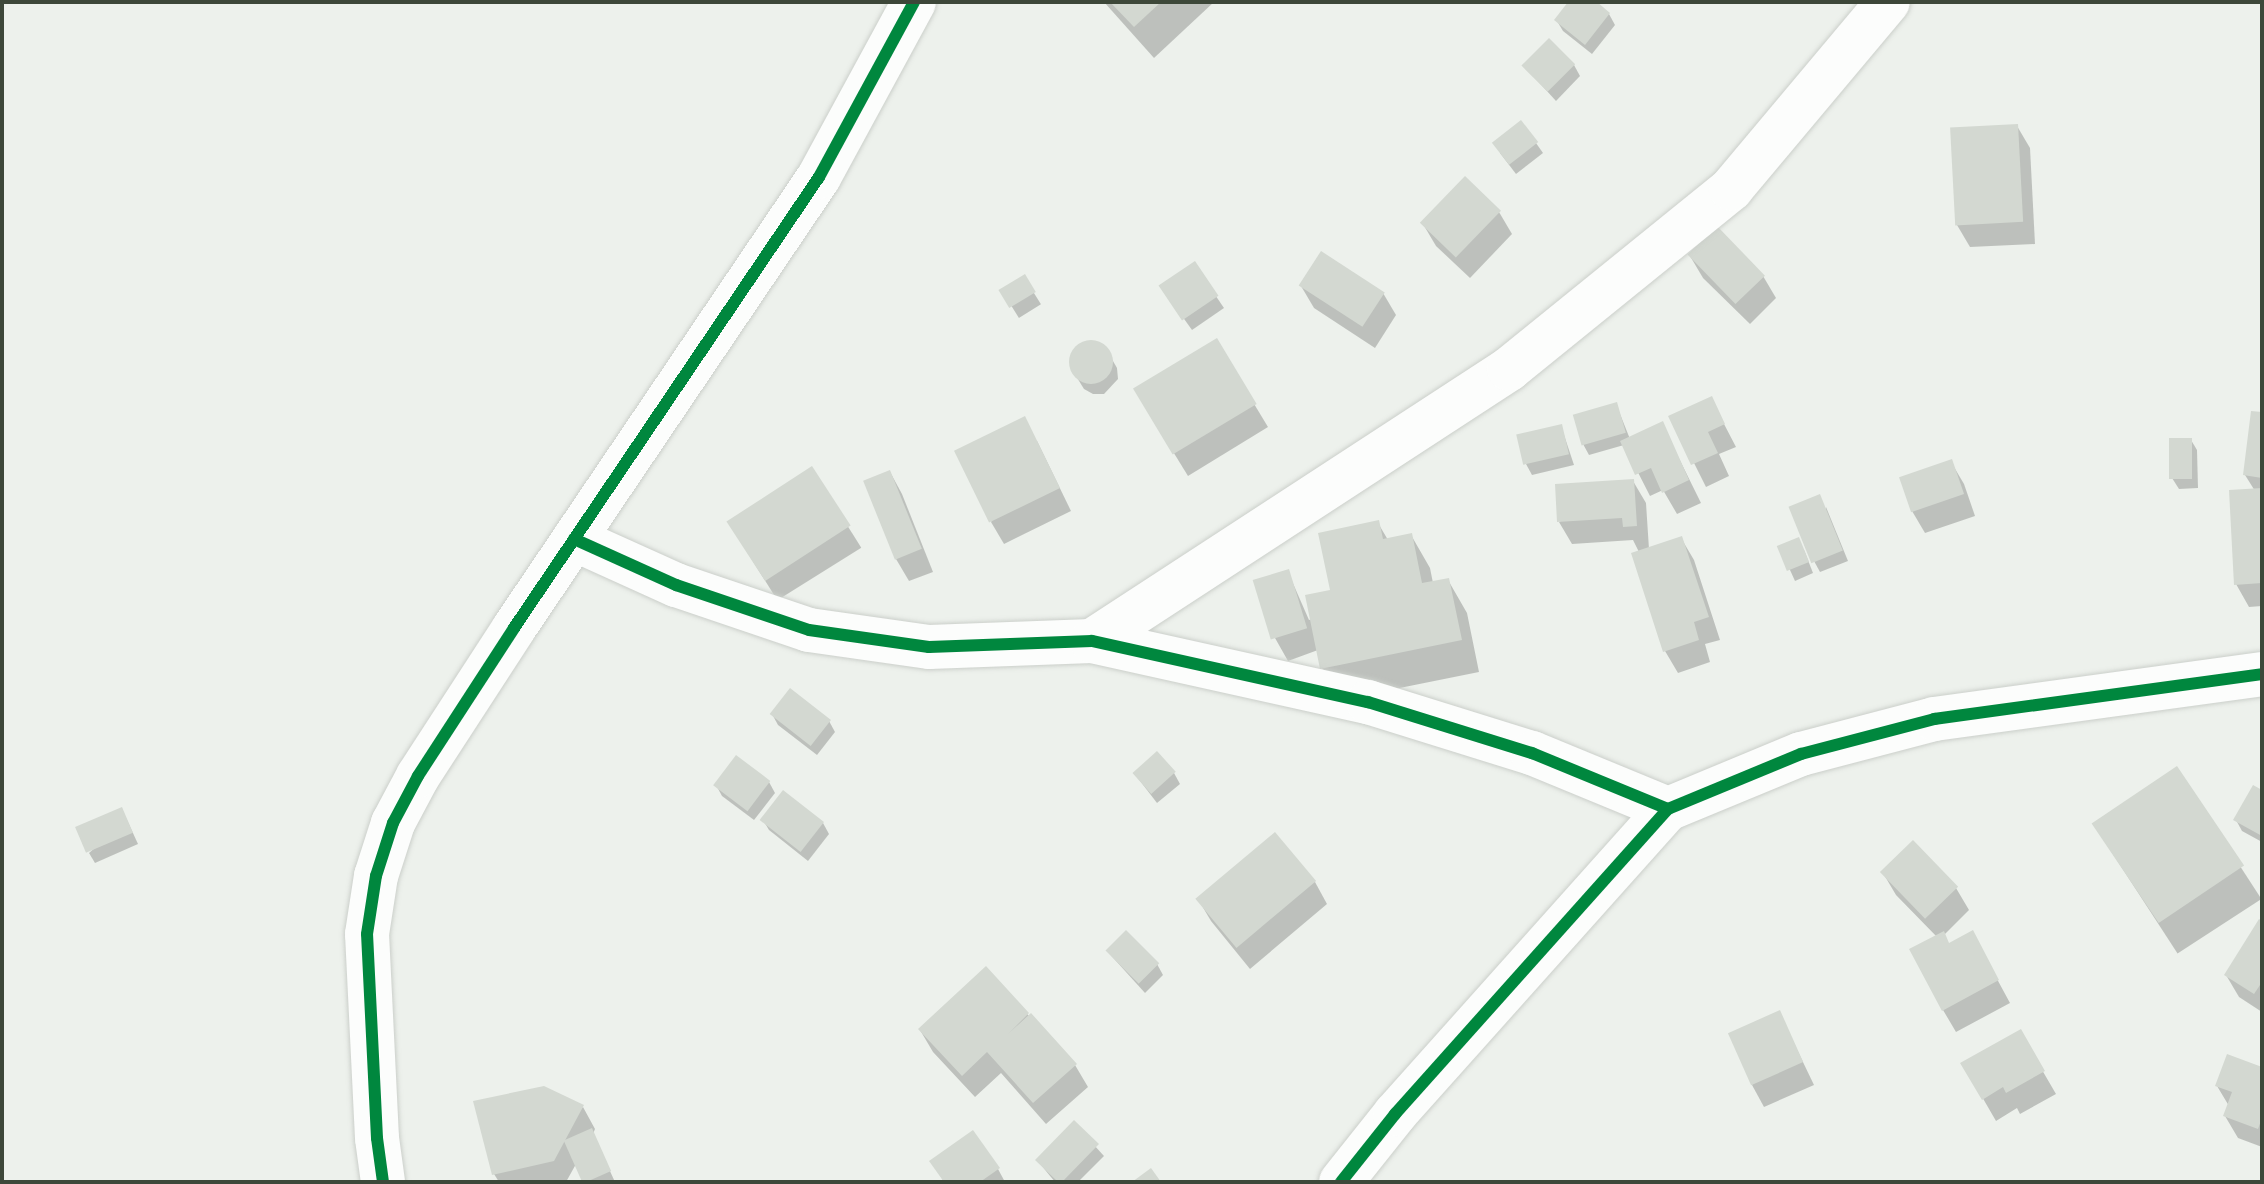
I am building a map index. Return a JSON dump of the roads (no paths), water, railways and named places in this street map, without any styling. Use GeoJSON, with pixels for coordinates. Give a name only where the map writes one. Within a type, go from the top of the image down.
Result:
{"type":"FeatureCollection","features":[{"type":"Feature","properties":{"kind":"street"},"geometry":{"type":"LineString","coordinates":[[383,1182],[377,1138],[367,934],[376,876],[393,823],[418,776],[574,539],[819,177],[914,2]]}},
{"type":"Feature","properties":{"kind":"street"},"geometry":{"type":"LineString","coordinates":[[1092,641],[1509,369],[1731,189],[1888,2]]}},
{"type":"Feature","properties":{"kind":"street"},"geometry":{"type":"LineString","coordinates":[[574,539],[676,585],[809,630],[929,647],[1092,641],[1368,702],[1532,753],[1668,809]]}},
{"type":"Feature","properties":{"kind":"street"},"geometry":{"type":"LineString","coordinates":[[1341,1182],[1395,1114],[1668,809],[1801,754],[1934,719],[2262,674]]}}]}
